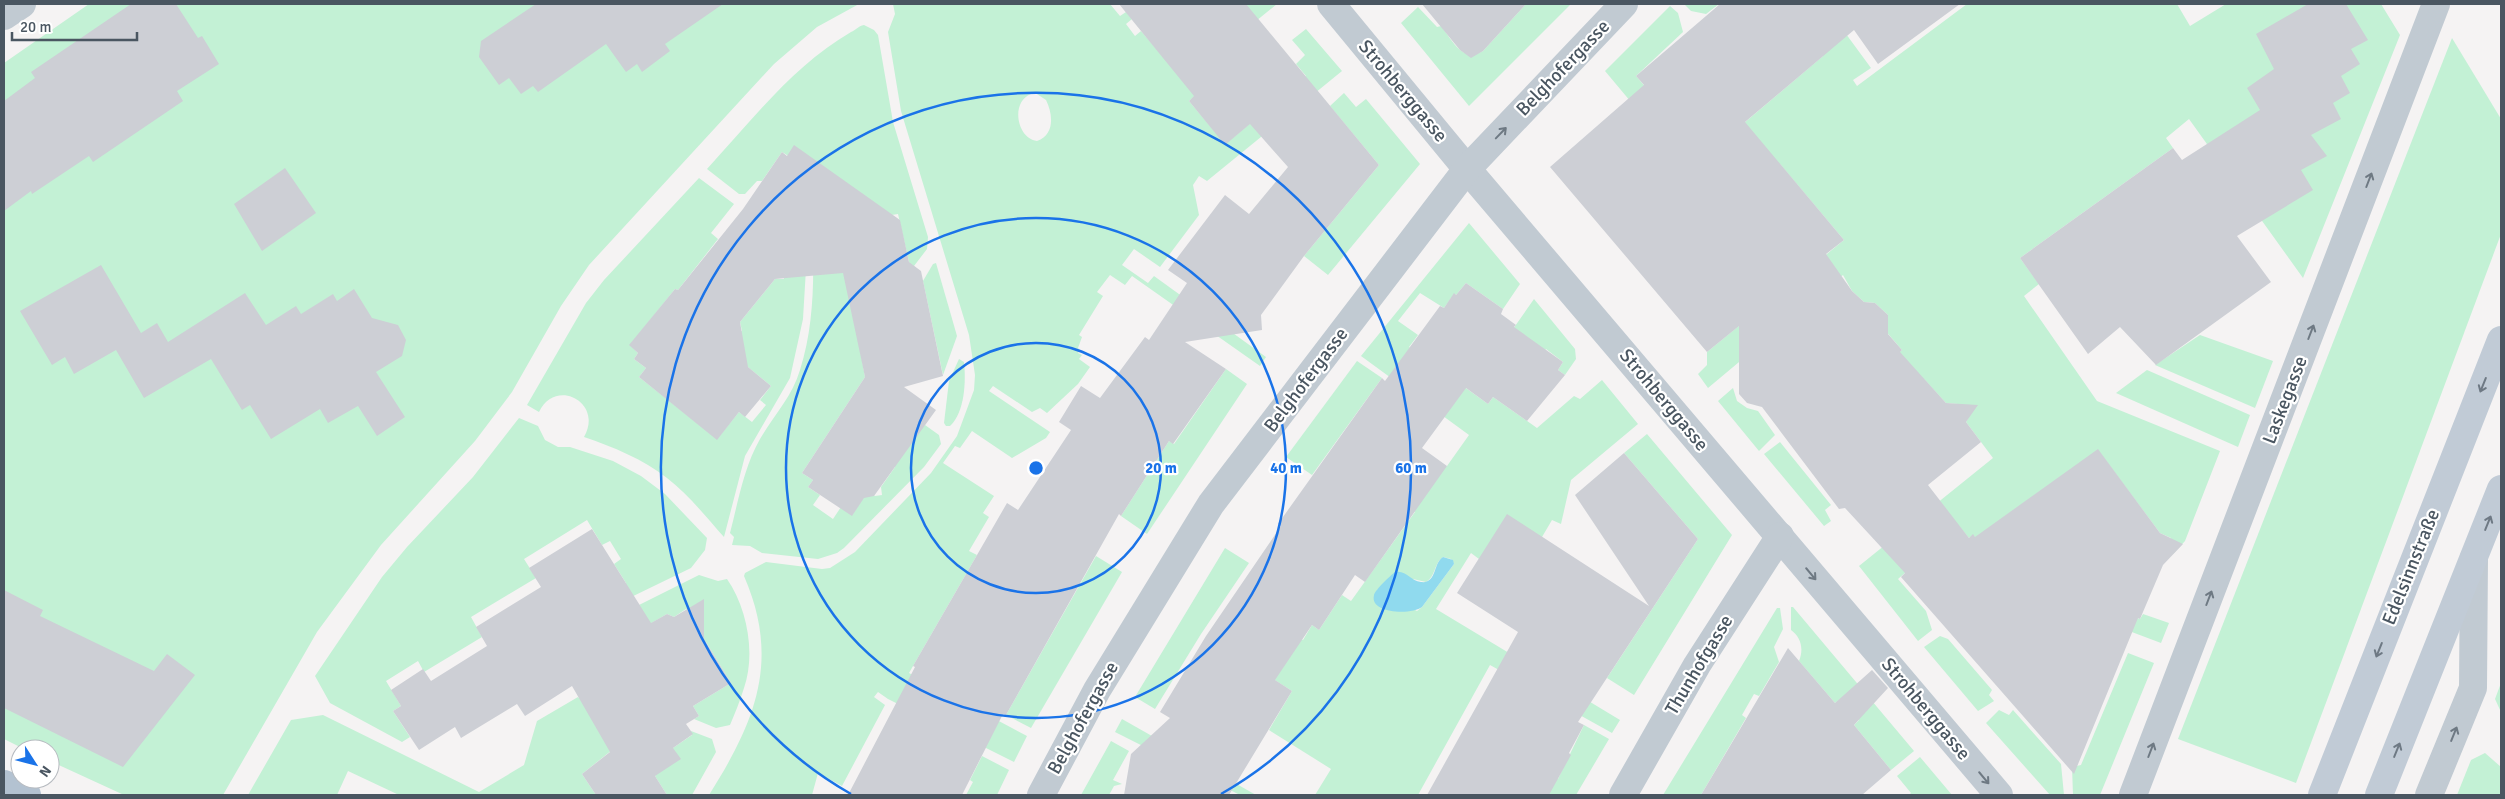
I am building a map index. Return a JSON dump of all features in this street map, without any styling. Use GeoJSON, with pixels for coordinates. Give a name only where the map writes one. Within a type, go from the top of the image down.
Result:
{"type":"FeatureCollection","features":[{"type":"Feature","properties":{"kind":"main road","name":"Edelsinnstraße"},"geometry":{"type":"LineString","coordinates":[[2322,795],[2501,340]]}},
{"type":"Feature","properties":{"kind":"main road"},"geometry":{"type":"LineString","coordinates":[[2379,795],[2501,490]]}},
{"type":"Feature","properties":{"kind":"main road"},"geometry":{"type":"LineString","coordinates":[[4,784],[27,795]]}},
{"type":"Feature","properties":{"kind":"street"},"geometry":{"type":"LineString","coordinates":[[4,16],[22,4]]}},
{"type":"Feature","properties":{"kind":"street","name":"Strohberggasse"},"geometry":{"type":"LineString","coordinates":[[1331,4],[1467,169],[1999,795]]}},
{"type":"Feature","properties":{"kind":"street","name":"Belghofergasse"},"geometry":{"type":"LineString","coordinates":[[1041,795],[1097,690],[1211,504],[1467,169],[1624,4]]}},
{"type":"Feature","properties":{"kind":"street","name":"Laskegasse"},"geometry":{"type":"LineString","coordinates":[[2134,795],[2436,4]]}},
{"type":"Feature","properties":{"kind":"street","name":"Thunhofgasse"},"geometry":{"type":"LineString","coordinates":[[1623,795],[1697,665],[1780,536]]}},
{"type":"Feature","properties":{"kind":"street"},"geometry":{"type":"LineString","coordinates":[[2429,795],[2473,688],[2474,557]]}},
{"type":"Feature","properties":{"kind":"green space"},"geometry":{"type":"Polygon","coordinates":[[[89,4],[859,4],[817,27],[774,64],[589,265],[561,306],[512,392],[475,441],[381,545],[317,632],[223,795],[124,795],[60,766],[60,739],[10,739],[10,742],[4,739],[4,63],[89,4]]]}},
{"type":"Feature","properties":{"kind":"green space"},"geometry":{"type":"Polygon","coordinates":[[[893,4],[1110,4],[1120,16],[1126,12],[1132,19],[1126,24],[1135,36],[1141,31],[1171,66],[1247,4],[1277,4],[1229,43],[1198,93],[1189,101],[1215,132],[1234,137],[1306,76],[1296,64],[1305,55],[1292,40],[1306,29],[1342,71],[1207,181],[1199,176],[1193,185],[1199,215],[1160,267],[1134,249],[1122,265],[1148,283],[1154,276],[1266,357],[1260,366],[1132,276],[1125,285],[1110,275],[1097,292],[1103,296],[1079,335],[1082,337],[1078,353],[1082,355],[1079,359],[1090,367],[1078,384],[1047,413],[1040,408],[1032,412],[993,386],[989,391],[1050,432],[1046,438],[1012,458],[972,431],[960,448],[955,446],[943,463],[994,496],[983,513],[989,517],[969,551],[977,555],[909,673],[1027,736],[1014,762],[888,699],[878,692],[874,697],[885,705],[842,786],[818,773],[812,795],[709,795],[739,742],[758,690],[761,636],[755,607],[744,576],[745,573],[766,562],[822,569],[830,568],[855,552],[931,473],[957,436],[974,390],[975,375],[969,335],[901,111],[888,32],[895,14],[893,4]],[[1031,94],[1024,98],[1018,112],[1021,127],[1025,134],[1030,139],[1037,141],[1047,134],[1050,129],[1051,118],[1046,100],[1037,94],[1031,94]]]}},
{"type":"Feature","properties":{"kind":"green space"},"geometry":{"type":"Polygon","coordinates":[[[1526,4],[1571,4],[1469,106],[1401,23],[1418,7],[1437,27],[1441,26],[1459,49],[1469,54],[1476,54],[1483,51],[1526,4]]]}},
{"type":"Feature","properties":{"kind":"green space"},"geometry":{"type":"Polygon","coordinates":[[[1684,4],[1719,4],[1706,14],[1691,11],[1684,4]]]}},
{"type":"Feature","properties":{"kind":"green space"},"geometry":{"type":"Polygon","coordinates":[[[1778,4],[1824,4],[1871,68],[1853,80],[1857,86],[1967,4],[2177,4],[2190,26],[2226,4],[2381,4],[2400,35],[2303,278],[2189,119],[2166,138],[2173,148],[2020,258],[2039,284],[2024,296],[2097,401],[2220,451],[2185,541],[2173,554],[2171,538],[2160,533],[2098,450],[2004,517],[2029,554],[2034,551],[2049,566],[2071,550],[2066,543],[2077,535],[2088,549],[2071,590],[2140,619],[2143,614],[2169,623],[2161,643],[2068,608],[2062,621],[2057,620],[2053,630],[2044,630],[2023,605],[2027,600],[1973,535],[1969,538],[1959,526],[1898,579],[1926,611],[1932,630],[1918,641],[1859,566],[1993,458],[1966,422],[1969,417],[1958,404],[1946,403],[1924,379],[1873,421],[1861,408],[1856,411],[1842,394],[1855,390],[1868,373],[1874,373],[1902,350],[1884,329],[1888,326],[1888,315],[1875,303],[1864,302],[1852,291],[1843,275],[1708,388],[1698,374],[1707,365],[1707,352],[1844,240],[1780,164],[1724,213],[1605,71],[1670,6],[1678,13],[1683,32],[1636,76],[1705,156],[1823,56],[1778,4]]]}},
{"type":"Feature","properties":{"kind":"green space"},"geometry":{"type":"Polygon","coordinates":[[[864,25],[874,30],[878,35],[893,122],[928,237],[927,249],[914,266],[910,266],[898,214],[885,216],[782,152],[762,181],[757,181],[745,194],[739,194],[707,169],[792,77],[830,45],[864,25]]]}},
{"type":"Feature","properties":{"kind":"green space"},"geometry":{"type":"Polygon","coordinates":[[[2452,38],[2501,119],[2501,234],[2296,783],[2178,739],[2452,38]]]}},
{"type":"Feature","properties":{"kind":"green space"},"geometry":{"type":"Polygon","coordinates":[[[1344,93],[1356,107],[1366,99],[1420,164],[1328,275],[1304,256],[1379,165],[1330,106],[1344,93]]]}},
{"type":"Feature","properties":{"kind":"green space"},"geometry":{"type":"Polygon","coordinates":[[[699,178],[734,204],[711,233],[718,239],[678,290],[675,289],[630,345],[638,353],[634,359],[646,368],[639,377],[717,439],[739,412],[752,422],[766,405],[760,400],[771,386],[721,345],[733,332],[742,331],[740,322],[775,279],[784,279],[783,270],[807,252],[803,319],[790,378],[745,456],[724,537],[682,491],[658,471],[627,454],[584,437],[588,424],[588,413],[583,404],[575,398],[566,395],[556,396],[546,402],[539,412],[527,405],[586,303],[604,280],[699,178]]]}},
{"type":"Feature","properties":{"kind":"green space"},"geometry":{"type":"Polygon","coordinates":[[[1469,223],[1520,284],[1503,309],[1466,283],[1456,295],[1454,294],[1444,308],[1420,293],[1398,321],[1418,335],[1409,347],[1488,404],[1493,397],[1537,428],[1574,396],[1580,399],[1602,380],[1638,424],[1571,480],[1561,524],[1552,520],[1542,537],[1479,559],[1471,553],[1436,609],[1620,720],[1612,733],[1490,665],[1418,795],[1315,795],[1331,769],[1269,730],[1292,691],[1259,670],[1296,636],[1303,640],[1312,625],[1319,630],[1342,595],[1351,601],[1415,512],[1389,494],[1447,466],[1469,435],[1361,356],[1469,223]],[[1443,557],[1432,576],[1426,582],[1413,579],[1384,583],[1377,590],[1417,611],[1454,564],[1451,559],[1443,557]]]}},
{"type":"Feature","properties":{"kind":"green space"},"geometry":{"type":"Polygon","coordinates":[[[813,252],[843,256],[865,377],[802,473],[813,480],[808,487],[820,495],[813,505],[833,519],[841,507],[852,515],[868,491],[875,496],[882,495],[881,487],[895,467],[889,462],[925,425],[939,435],[941,444],[924,467],[844,548],[837,553],[818,559],[762,553],[750,546],[732,545],[734,537],[730,533],[742,485],[754,450],[765,430],[788,397],[800,370],[811,312],[813,252]]]}},
{"type":"Feature","properties":{"kind":"green space"},"geometry":{"type":"Polygon","coordinates":[[[936,263],[957,336],[943,375],[923,281],[933,264],[936,263]]]}},
{"type":"Feature","properties":{"kind":"green space"},"geometry":{"type":"Polygon","coordinates":[[[1534,299],[1575,349],[1576,359],[1565,375],[1558,370],[1563,362],[1546,349],[1542,354],[1513,329],[1534,299]]]}},
{"type":"Feature","properties":{"kind":"green space"},"geometry":{"type":"Polygon","coordinates":[[[2200,335],[2273,361],[2255,408],[2155,365],[2200,335]]]}},
{"type":"Feature","properties":{"kind":"green space"},"geometry":{"type":"Polygon","coordinates":[[[959,359],[964,362],[965,378],[962,405],[955,420],[950,426],[946,426],[944,423],[949,381],[959,359]]]}},
{"type":"Feature","properties":{"kind":"green space"},"geometry":{"type":"Polygon","coordinates":[[[1357,361],[1382,378],[1312,475],[1286,457],[1357,361]]]}},
{"type":"Feature","properties":{"kind":"green space"},"geometry":{"type":"Polygon","coordinates":[[[1226,369],[1247,384],[1147,534],[1121,516],[1169,441],[1174,444],[1226,369]]]}},
{"type":"Feature","properties":{"kind":"green space"},"geometry":{"type":"Polygon","coordinates":[[[2147,370],[2250,415],[2238,447],[2116,393],[2147,370]]]}},
{"type":"Feature","properties":{"kind":"green space"},"geometry":{"type":"Polygon","coordinates":[[[1733,388],[1737,401],[1747,408],[1758,411],[1775,435],[1759,451],[1718,401],[1733,388]]]}},
{"type":"Feature","properties":{"kind":"green space"},"geometry":{"type":"Polygon","coordinates":[[[519,418],[538,426],[545,440],[558,447],[570,447],[613,461],[641,476],[665,494],[707,538],[705,550],[691,568],[621,602],[626,583],[614,564],[621,559],[610,541],[602,545],[587,520],[524,559],[536,578],[471,617],[482,637],[424,672],[418,661],[386,681],[401,706],[393,711],[410,737],[402,742],[330,703],[315,676],[382,577],[407,547],[473,477],[519,418]]]}},
{"type":"Feature","properties":{"kind":"green space"},"geometry":{"type":"Polygon","coordinates":[[[1647,434],[1732,535],[1634,695],[1607,678],[1698,539],[1624,453],[1647,434]]]}},
{"type":"Feature","properties":{"kind":"green space"},"geometry":{"type":"Polygon","coordinates":[[[1780,442],[1831,505],[1825,510],[1831,521],[1824,526],[1764,454],[1780,442]]]}},
{"type":"Feature","properties":{"kind":"green space"},"geometry":{"type":"Polygon","coordinates":[[[1225,548],[1249,563],[1201,634],[1155,709],[1135,697],[1225,548]]]}},
{"type":"Feature","properties":{"kind":"green space"},"geometry":{"type":"Polygon","coordinates":[[[1096,556],[1122,572],[1031,728],[1006,715],[1096,556]]]}},
{"type":"Feature","properties":{"kind":"green space"},"geometry":{"type":"Polygon","coordinates":[[[699,575],[718,581],[727,579],[740,603],[748,631],[748,674],[730,725],[716,728],[694,719],[699,716],[693,706],[731,683],[706,642],[702,644],[691,610],[686,609],[674,617],[667,614],[641,629],[612,750],[582,774],[596,795],[399,795],[348,771],[337,795],[248,795],[291,720],[323,715],[479,792],[524,765],[537,721],[579,698],[625,612],[699,575]]]}},
{"type":"Feature","properties":{"kind":"green space"},"geometry":{"type":"Polygon","coordinates":[[[1791,607],[1793,607],[1914,751],[1891,770],[1854,725],[1859,720],[1840,699],[1835,703],[1799,661],[1801,648],[1797,636],[1791,630],[1791,607]]]}},
{"type":"Feature","properties":{"kind":"green space"},"geometry":{"type":"Polygon","coordinates":[[[1777,608],[1780,608],[1783,629],[1774,647],[1779,662],[1759,696],[1754,694],[1742,715],[1746,718],[1701,795],[1663,795],[1777,608]]]}},
{"type":"Feature","properties":{"kind":"green space"},"geometry":{"type":"Polygon","coordinates":[[[1940,636],[1948,639],[1992,690],[1989,695],[1994,701],[1978,711],[1924,647],[1940,636]]]}},
{"type":"Feature","properties":{"kind":"green space"},"geometry":{"type":"Polygon","coordinates":[[[2128,653],[2154,663],[2100,795],[2073,795],[2072,767],[2081,765],[2128,653]]]}},
{"type":"Feature","properties":{"kind":"green space"},"geometry":{"type":"Polygon","coordinates":[[[2501,683],[2501,712],[2495,699],[2501,683]]]}},
{"type":"Feature","properties":{"kind":"green space"},"geometry":{"type":"Polygon","coordinates":[[[1999,710],[2009,715],[2013,710],[2061,764],[2064,795],[2050,795],[1986,723],[1999,710]]]}},
{"type":"Feature","properties":{"kind":"green space"},"geometry":{"type":"Polygon","coordinates":[[[1122,719],[1256,795],[1240,795],[1115,732],[1122,719]]]}},
{"type":"Feature","properties":{"kind":"green space"},"geometry":{"type":"Polygon","coordinates":[[[1584,725],[1609,739],[1576,795],[1545,795],[1555,778],[1558,779],[1584,725]]]}},
{"type":"Feature","properties":{"kind":"green space"},"geometry":{"type":"Polygon","coordinates":[[[691,731],[712,739],[716,752],[692,795],[667,795],[655,776],[673,748],[692,735],[691,731]]]}},
{"type":"Feature","properties":{"kind":"green space"},"geometry":{"type":"Polygon","coordinates":[[[1111,741],[1129,751],[1113,780],[1122,784],[1114,786],[1109,795],[1081,795],[1111,741]]]}},
{"type":"Feature","properties":{"kind":"green space"},"geometry":{"type":"Polygon","coordinates":[[[2485,753],[2501,767],[2501,795],[2457,795],[2471,760],[2485,753]]]}},
{"type":"Feature","properties":{"kind":"green space"},"geometry":{"type":"Polygon","coordinates":[[[982,756],[1009,770],[997,795],[966,795],[973,782],[970,780],[982,756]]]}},
{"type":"Feature","properties":{"kind":"green space"},"geometry":{"type":"Polygon","coordinates":[[[1920,757],[1952,795],[1909,795],[1911,793],[1897,776],[1920,757]]]}},
{"type":"Feature","properties":{"kind":"water"},"geometry":{"type":"Polygon","coordinates":[[[1443,557],[1453,560],[1454,564],[1422,607],[1410,611],[1392,611],[1378,606],[1374,601],[1375,593],[1395,572],[1406,574],[1417,581],[1426,582],[1430,580],[1443,557]]]}},
{"type":"Feature","properties":{"kind":"building"},"geometry":{"type":"Polygon","coordinates":[[[131,4],[176,4],[198,38],[202,36],[219,64],[177,91],[183,101],[93,162],[89,156],[32,194],[31,191],[4,211],[4,101],[35,78],[31,72],[131,4]]]}},
{"type":"Feature","properties":{"kind":"building"},"geometry":{"type":"Polygon","coordinates":[[[536,4],[723,4],[665,44],[670,51],[642,72],[637,64],[626,72],[606,44],[538,92],[533,86],[521,94],[509,78],[499,85],[479,57],[481,41],[536,4]]]}},
{"type":"Feature","properties":{"kind":"building"},"geometry":{"type":"Polygon","coordinates":[[[1119,4],[1246,4],[1379,165],[1304,256],[1261,315],[1262,330],[1185,342],[1226,369],[1173,444],[1169,441],[1121,516],[1119,514],[1006,715],[1003,714],[962,795],[848,795],[915,667],[913,666],[1007,503],[1018,510],[1071,430],[1059,422],[1081,386],[1100,398],[1145,337],[1149,340],[1187,283],[1168,270],[1225,195],[1249,214],[1288,167],[1250,124],[1225,145],[1189,101],[1194,96],[1119,4]]]}},
{"type":"Feature","properties":{"kind":"building"},"geometry":{"type":"Polygon","coordinates":[[[1422,4],[1526,4],[1483,51],[1471,58],[1460,50],[1422,4]]]}},
{"type":"Feature","properties":{"kind":"building"},"geometry":{"type":"Polygon","coordinates":[[[1720,4],[1960,4],[1878,64],[1854,30],[1745,122],[1844,240],[1826,254],[1852,291],[1864,302],[1875,303],[1888,315],[1888,334],[1902,350],[1900,352],[1946,403],[1978,405],[1966,422],[1981,442],[1928,485],[1969,538],[1973,534],[1975,537],[2098,449],[2160,533],[2183,544],[2163,565],[2140,619],[2138,618],[2074,774],[1901,577],[1905,573],[1845,508],[1839,509],[1762,407],[1747,403],[1739,394],[1739,326],[1707,352],[1550,167],[1644,85],[1636,76],[1720,4]]]}},
{"type":"Feature","properties":{"kind":"building"},"geometry":{"type":"Polygon","coordinates":[[[2308,4],[2346,4],[2368,40],[2351,49],[2360,64],[2341,76],[2350,93],[2333,103],[2341,119],[2311,135],[2327,156],[2301,170],[2313,190],[2237,236],[2271,282],[2156,365],[2120,327],[2088,354],[2020,258],[2173,148],[2182,160],[2260,110],[2247,88],[2274,69],[2256,34],[2308,4]]]}},
{"type":"Feature","properties":{"kind":"building"},"geometry":{"type":"Polygon","coordinates":[[[794,145],[900,220],[909,262],[921,271],[943,376],[904,387],[936,410],[874,496],[864,498],[852,516],[808,487],[813,480],[802,473],[865,377],[843,273],[775,279],[740,322],[748,367],[771,386],[745,417],[739,412],[717,440],[639,377],[646,368],[634,359],[638,353],[629,345],[675,289],[678,290],[743,209],[782,152],[787,156],[794,145]]]}},
{"type":"Feature","properties":{"kind":"building"},"geometry":{"type":"Polygon","coordinates":[[[285,168],[316,213],[262,251],[234,204],[285,168]]]}},
{"type":"Feature","properties":{"kind":"building"},"geometry":{"type":"Polygon","coordinates":[[[101,265],[141,333],[157,323],[168,342],[245,293],[266,325],[296,306],[301,314],[333,294],[337,301],[354,289],[372,318],[398,325],[406,340],[402,356],[376,372],[405,417],[377,436],[358,406],[328,423],[320,409],[271,439],[250,405],[242,410],[211,359],[144,398],[116,350],[74,374],[65,357],[52,365],[20,311],[101,265]]]}},
{"type":"Feature","properties":{"kind":"building"},"geometry":{"type":"Polygon","coordinates":[[[1466,283],[1503,309],[1501,314],[1516,325],[1514,327],[1563,362],[1558,370],[1565,375],[1527,421],[1493,397],[1488,404],[1466,388],[1422,448],[1447,466],[1365,582],[1355,575],[1319,630],[1312,625],[1275,680],[1292,691],[1229,795],[1124,795],[1131,754],[1170,718],[1160,712],[1206,636],[1281,526],[1278,524],[1382,378],[1385,381],[1440,306],[1444,308],[1454,293],[1456,295],[1466,283]]]}},
{"type":"Feature","properties":{"kind":"building"},"geometry":{"type":"Polygon","coordinates":[[[1624,453],[1698,539],[1578,722],[1584,725],[1569,753],[1571,755],[1549,795],[1427,795],[1518,632],[1457,593],[1507,514],[1649,606],[1575,495],[1624,453]]]}},
{"type":"Feature","properties":{"kind":"building"},"geometry":{"type":"Polygon","coordinates":[[[592,529],[651,623],[667,614],[674,617],[704,599],[704,639],[731,683],[693,706],[699,716],[686,724],[693,734],[673,748],[681,759],[655,776],[667,795],[596,795],[582,774],[610,752],[572,686],[525,716],[517,704],[461,738],[455,727],[419,750],[393,711],[401,706],[391,690],[423,669],[431,681],[487,646],[476,627],[541,587],[529,568],[592,529]]]}},
{"type":"Feature","properties":{"kind":"building"},"geometry":{"type":"Polygon","coordinates":[[[4,590],[43,610],[40,616],[154,671],[167,654],[195,675],[123,767],[4,708],[4,590]]]}},
{"type":"Feature","properties":{"kind":"building"},"geometry":{"type":"Polygon","coordinates":[[[1788,648],[1835,703],[1872,670],[1888,688],[1854,725],[1891,770],[1862,795],[1701,795],[1788,648]]]}}]}
